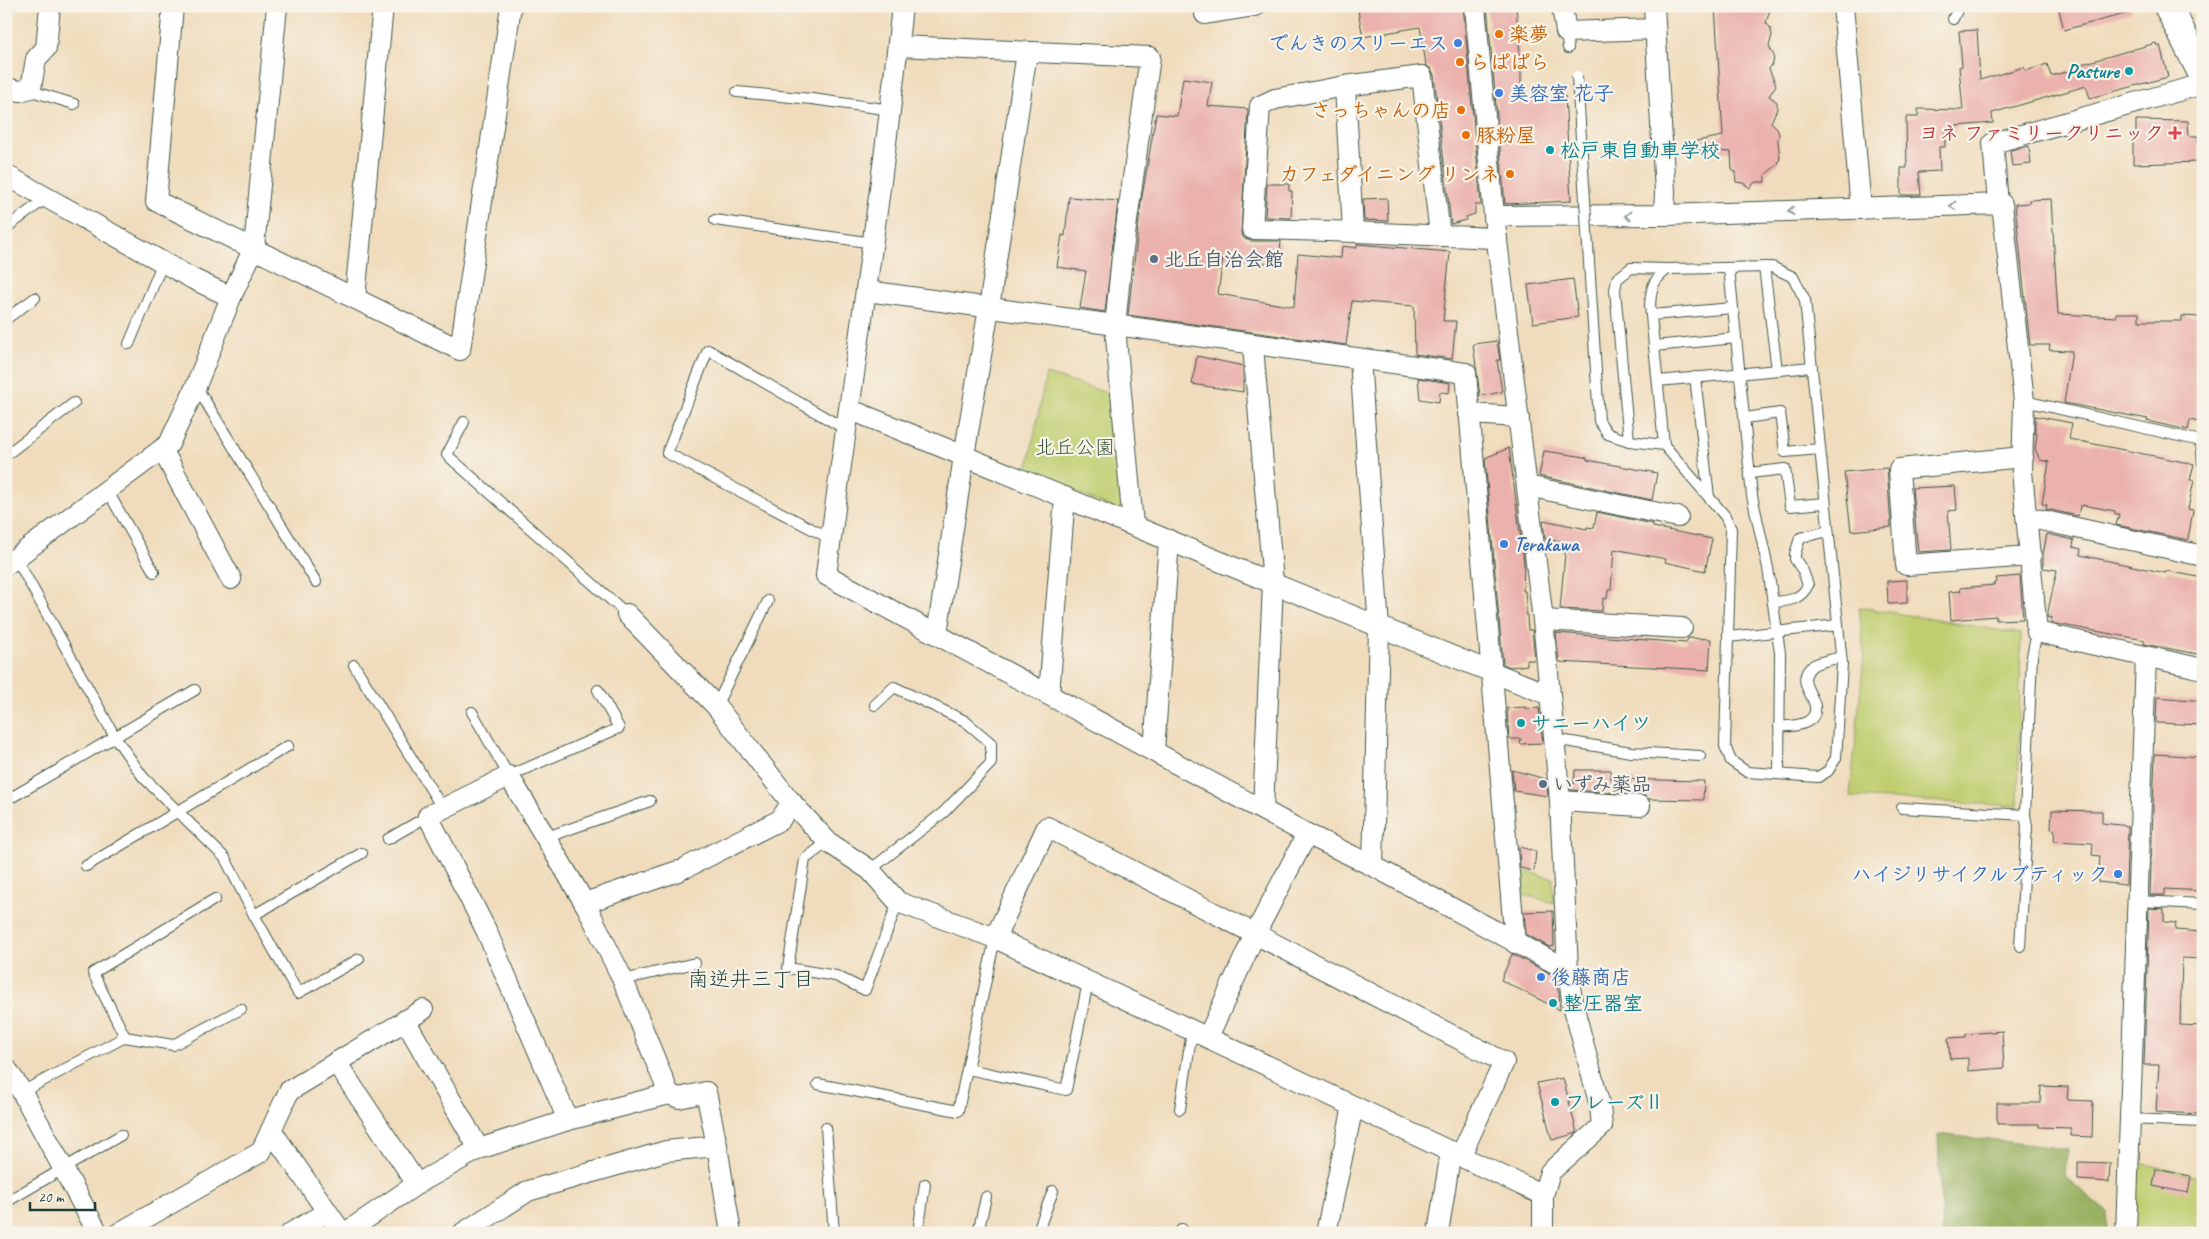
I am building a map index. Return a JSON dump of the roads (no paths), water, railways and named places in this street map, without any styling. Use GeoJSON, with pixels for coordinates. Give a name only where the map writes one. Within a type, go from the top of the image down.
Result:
{"type":"FeatureCollection","features":[{"type":"Feature","properties":{"kind":"main road"},"geometry":{"type":"LineString","coordinates":[[2168,6],[2203,75]]}},
{"type":"Feature","properties":{"kind":"street"},"geometry":{"type":"LineString","coordinates":[[6,88],[20,92],[31,88],[36,59],[46,48],[50,6]]}},
{"type":"Feature","properties":{"kind":"street"},"geometry":{"type":"LineString","coordinates":[[173,6],[156,200],[460,350],[511,6]]}},
{"type":"Feature","properties":{"kind":"street"},"geometry":{"type":"LineString","coordinates":[[11,562],[169,444],[196,386],[231,297],[254,248],[277,6]]}},
{"type":"Feature","properties":{"kind":"street"},"geometry":{"type":"LineString","coordinates":[[355,298],[383,6]]}},
{"type":"Feature","properties":{"kind":"street"},"geometry":{"type":"LineString","coordinates":[[902,6],[891,110],[867,292],[826,575],[1307,834],[1373,866],[1568,970]]}},
{"type":"Feature","properties":{"kind":"street"},"geometry":{"type":"LineString","coordinates":[[1475,6],[1494,216],[1543,620],[1560,802],[1568,970],[1572,1001],[1600,1106],[1602,1126],[1550,1172],[1543,1195],[1543,1233]]}},
{"type":"Feature","properties":{"kind":"street"},"geometry":{"type":"LineString","coordinates":[[1562,6],[1567,40],[1655,29]]}},
{"type":"Feature","properties":{"kind":"street"},"geometry":{"type":"LineString","coordinates":[[1654,6],[1665,192],[1664,216]]}},
{"type":"Feature","properties":{"kind":"street"},"geometry":{"type":"LineString","coordinates":[[1842,6],[1861,209]]}},
{"type":"Feature","properties":{"kind":"street"},"geometry":{"type":"LineString","coordinates":[[1205,14],[1252,7]]}},
{"type":"Feature","properties":{"kind":"street"},"geometry":{"type":"LineString","coordinates":[[898,46],[1150,57],[1122,256],[1115,326],[1133,525]]}},
{"type":"Feature","properties":{"kind":"street"},"geometry":{"type":"LineString","coordinates":[[937,634],[989,308],[1027,52]]}},
{"type":"Feature","properties":{"kind":"street"},"geometry":{"type":"LineString","coordinates":[[1440,236],[1422,76],[1345,86],[1275,99],[1260,106],[1252,229],[1353,231],[1440,236],[1497,238]]}},
{"type":"Feature","properties":{"kind":"street"},"geometry":{"type":"LineString","coordinates":[[2203,84],[1993,143],[2024,402],[2022,470],[2037,632],[2203,668]]}},
{"type":"Feature","properties":{"kind":"street"},"geometry":{"type":"LineString","coordinates":[[1345,86],[1353,231]]}},
{"type":"Feature","properties":{"kind":"street"},"geometry":{"type":"LineString","coordinates":[[6,175],[163,262],[231,297]]}},
{"type":"Feature","properties":{"kind":"street"},"geometry":{"type":"LineString","coordinates":[[1494,216],[1664,216],[2000,204]]}},
{"type":"Feature","properties":{"kind":"street"},"geometry":{"type":"LineString","coordinates":[[867,292],[1240,342],[1253,346],[1466,373],[1515,943]]}},
{"type":"Feature","properties":{"kind":"street"},"geometry":{"type":"LineString","coordinates":[[1253,346],[1273,583],[1263,810]]}},
{"type":"Feature","properties":{"kind":"street"},"geometry":{"type":"LineString","coordinates":[[1360,359],[1378,628],[1373,866]]}},
{"type":"Feature","properties":{"kind":"street"},"geometry":{"type":"LineString","coordinates":[[850,410],[1066,497],[1378,628],[1550,695]]}},
{"type":"Feature","properties":{"kind":"street"},"geometry":{"type":"LineString","coordinates":[[1469,414],[1519,417]]}},
{"type":"Feature","properties":{"kind":"street"},"geometry":{"type":"LineString","coordinates":[[162,449],[231,580]]}},
{"type":"Feature","properties":{"kind":"street"},"geometry":{"type":"LineString","coordinates":[[2023,457],[1899,470],[1906,565],[2031,556]]}},
{"type":"Feature","properties":{"kind":"street"},"geometry":{"type":"LineString","coordinates":[[1527,486],[1678,517]]}},
{"type":"Feature","properties":{"kind":"street"},"geometry":{"type":"LineString","coordinates":[[1049,694],[1066,497]]}},
{"type":"Feature","properties":{"kind":"street"},"geometry":{"type":"LineString","coordinates":[[2027,516],[2203,556]]}},
{"type":"Feature","properties":{"kind":"street"},"geometry":{"type":"LineString","coordinates":[[1154,751],[1169,540]]}},
{"type":"Feature","properties":{"kind":"street"},"geometry":{"type":"LineString","coordinates":[[627,614],[716,706],[792,802],[828,842],[870,870],[898,902],[995,938],[1543,1195]]}},
{"type":"Feature","properties":{"kind":"street"},"geometry":{"type":"LineString","coordinates":[[1543,620],[1682,628]]}},
{"type":"Feature","properties":{"kind":"street"},"geometry":{"type":"LineString","coordinates":[[2126,1233],[2146,657]]}},
{"type":"Feature","properties":{"kind":"street"},"geometry":{"type":"LineString","coordinates":[[568,1120],[435,813],[509,776],[544,838],[585,903],[622,980],[668,1094]]}},
{"type":"Feature","properties":{"kind":"street"},"geometry":{"type":"LineString","coordinates":[[585,903],[683,869],[780,820],[792,802]]}},
{"type":"Feature","properties":{"kind":"street"},"geometry":{"type":"LineString","coordinates":[[1560,802],[1640,806]]}},
{"type":"Feature","properties":{"kind":"street"},"geometry":{"type":"LineString","coordinates":[[995,938],[1047,827],[1504,1062],[1456,1153],[1438,1233]]}},
{"type":"Feature","properties":{"kind":"street"},"geometry":{"type":"LineString","coordinates":[[1200,1034],[1307,834]]}},
{"type":"Feature","properties":{"kind":"street"},"geometry":{"type":"LineString","coordinates":[[119,1233],[261,1152],[289,1091],[423,1010]]}},
{"type":"Feature","properties":{"kind":"street"},"geometry":{"type":"LineString","coordinates":[[405,1020],[479,1149]]}},
{"type":"Feature","properties":{"kind":"street"},"geometry":{"type":"LineString","coordinates":[[336,1062],[417,1184]]}},
{"type":"Feature","properties":{"kind":"street"},"geometry":{"type":"LineString","coordinates":[[6,1068],[22,1092],[65,1168],[98,1233]]}},
{"type":"Feature","properties":{"kind":"street"},"geometry":{"type":"LineString","coordinates":[[271,1130],[327,1212],[344,1233],[417,1184],[479,1149],[568,1120],[668,1094],[680,1098],[706,1092],[718,1146],[731,1233]]}},
{"type":"Feature","properties":{"kind":"street"},"geometry":{"type":"LineString","coordinates":[[1326,1233],[1353,1106]]}},
{"type":"Feature","properties":{"kind":"street"},"geometry":{"type":"LineString","coordinates":[[463,1233],[528,1191],[666,1151],[718,1146]]}},
{"type":"Feature","properties":{"kind":"street"},"geometry":{"type":"LineString","coordinates":[[290,1233],[327,1212]]}},
{"type":"Feature","properties":{"kind":"lane"},"geometry":{"type":"LineString","coordinates":[[1953,20],[1959,6]]}},
{"type":"Feature","properties":{"kind":"lane"},"geometry":{"type":"LineString","coordinates":[[1577,76],[1599,421],[1608,434],[1629,441],[1664,445]]}},
{"type":"Feature","properties":{"kind":"lane"},"geometry":{"type":"LineString","coordinates":[[26,90],[74,104]]}},
{"type":"Feature","properties":{"kind":"lane"},"geometry":{"type":"LineString","coordinates":[[737,92],[812,99],[891,110]]}},
{"type":"Feature","properties":{"kind":"lane"},"geometry":{"type":"LineString","coordinates":[[6,228],[48,197]]}},
{"type":"Feature","properties":{"kind":"lane"},"geometry":{"type":"LineString","coordinates":[[715,220],[873,243]]}},
{"type":"Feature","properties":{"kind":"lane"},"geometry":{"type":"LineString","coordinates":[[129,344],[163,262]]}},
{"type":"Feature","properties":{"kind":"lane"},"geometry":{"type":"LineString","coordinates":[[1629,441],[1615,290],[1617,279],[1631,268],[1668,269],[1772,266],[1793,277],[1805,300],[1841,657],[1836,758],[1828,770],[1818,777],[1747,772],[1731,762],[1725,746],[1731,529],[1725,516],[1664,445],[1651,314],[1651,289],[1659,276],[1668,269]]}},
{"type":"Feature","properties":{"kind":"lane"},"geometry":{"type":"LineString","coordinates":[[1764,267],[1777,370]]}},
{"type":"Feature","properties":{"kind":"lane"},"geometry":{"type":"LineString","coordinates":[[1729,268],[1752,496],[1768,568],[1780,653],[1779,774]]}},
{"type":"Feature","properties":{"kind":"lane"},"geometry":{"type":"LineString","coordinates":[[6,319],[35,298]]}},
{"type":"Feature","properties":{"kind":"lane"},"geometry":{"type":"LineString","coordinates":[[1651,314],[1733,308]]}},
{"type":"Feature","properties":{"kind":"lane"},"geometry":{"type":"LineString","coordinates":[[1654,346],[1736,338]]}},
{"type":"Feature","properties":{"kind":"lane"},"geometry":{"type":"LineString","coordinates":[[831,539],[667,453],[708,350],[847,430]]}},
{"type":"Feature","properties":{"kind":"lane"},"geometry":{"type":"LineString","coordinates":[[1658,381],[1812,367]]}},
{"type":"Feature","properties":{"kind":"lane"},"geometry":{"type":"LineString","coordinates":[[1695,377],[1709,497]]}},
{"type":"Feature","properties":{"kind":"lane"},"geometry":{"type":"LineString","coordinates":[[196,386],[316,582]]}},
{"type":"Feature","properties":{"kind":"lane"},"geometry":{"type":"LineString","coordinates":[[2024,402],[2201,441],[2203,463]]}},
{"type":"Feature","properties":{"kind":"lane"},"geometry":{"type":"LineString","coordinates":[[6,455],[74,403]]}},
{"type":"Feature","properties":{"kind":"lane"},"geometry":{"type":"LineString","coordinates":[[1745,418],[1780,413],[1785,452],[1820,449]]}},
{"type":"Feature","properties":{"kind":"lane"},"geometry":{"type":"LineString","coordinates":[[464,422],[447,455],[627,614]]}},
{"type":"Feature","properties":{"kind":"lane"},"geometry":{"type":"LineString","coordinates":[[1750,473],[1785,469],[1790,506],[1825,503]]}},
{"type":"Feature","properties":{"kind":"lane"},"geometry":{"type":"LineString","coordinates":[[106,490],[154,572]]}},
{"type":"Feature","properties":{"kind":"lane"},"geometry":{"type":"LineString","coordinates":[[1772,602],[1793,599],[1804,593],[1808,585],[1804,571],[1795,559],[1797,544],[1800,538],[1828,531]]}},
{"type":"Feature","properties":{"kind":"lane"},"geometry":{"type":"LineString","coordinates":[[11,562],[115,737],[143,777],[225,858],[254,915],[298,993],[359,959]]}},
{"type":"Feature","properties":{"kind":"lane"},"geometry":{"type":"LineString","coordinates":[[716,706],[768,601]]}},
{"type":"Feature","properties":{"kind":"lane"},"geometry":{"type":"LineString","coordinates":[[1728,637],[1838,626]]}},
{"type":"Feature","properties":{"kind":"lane"},"geometry":{"type":"LineString","coordinates":[[2020,946],[2027,826],[2025,815],[2032,656],[2037,632]]}},
{"type":"Feature","properties":{"kind":"lane"},"geometry":{"type":"LineString","coordinates":[[1779,726],[1801,725],[1810,718],[1815,712],[1815,705],[1807,690],[1805,681],[1808,671],[1813,664],[1841,657]]}},
{"type":"Feature","properties":{"kind":"lane"},"geometry":{"type":"LineString","coordinates":[[354,665],[435,813],[388,839]]}},
{"type":"Feature","properties":{"kind":"lane"},"geometry":{"type":"LineString","coordinates":[[870,870],[944,812],[991,763],[991,743],[965,721],[894,687],[875,705]]}},
{"type":"Feature","properties":{"kind":"lane"},"geometry":{"type":"LineString","coordinates":[[14,796],[195,690]]}},
{"type":"Feature","properties":{"kind":"lane"},"geometry":{"type":"LineString","coordinates":[[472,712],[509,776],[619,728],[598,690]]}},
{"type":"Feature","properties":{"kind":"lane"},"geometry":{"type":"LineString","coordinates":[[1554,739],[1631,752],[1700,756]]}},
{"type":"Feature","properties":{"kind":"lane"},"geometry":{"type":"LineString","coordinates":[[86,866],[288,746]]}},
{"type":"Feature","properties":{"kind":"lane"},"geometry":{"type":"LineString","coordinates":[[544,838],[650,801]]}},
{"type":"Feature","properties":{"kind":"lane"},"geometry":{"type":"LineString","coordinates":[[1902,808],[2025,815]]}},
{"type":"Feature","properties":{"kind":"lane"},"geometry":{"type":"LineString","coordinates":[[828,842],[805,859],[788,968],[836,976],[865,990],[898,902]]}},
{"type":"Feature","properties":{"kind":"lane"},"geometry":{"type":"LineString","coordinates":[[254,915],[362,853]]}},
{"type":"Feature","properties":{"kind":"lane"},"geometry":{"type":"LineString","coordinates":[[125,1037],[93,973],[215,899]]}},
{"type":"Feature","properties":{"kind":"lane"},"geometry":{"type":"LineString","coordinates":[[2138,901],[2203,904]]}},
{"type":"Feature","properties":{"kind":"lane"},"geometry":{"type":"LineString","coordinates":[[818,1084],[958,1111],[995,938]]}},
{"type":"Feature","properties":{"kind":"lane"},"geometry":{"type":"LineString","coordinates":[[622,980],[695,963]]}},
{"type":"Feature","properties":{"kind":"lane"},"geometry":{"type":"LineString","coordinates":[[968,1069],[1066,1090],[1088,982]]}},
{"type":"Feature","properties":{"kind":"lane"},"geometry":{"type":"LineString","coordinates":[[22,1092],[125,1037],[173,1046],[241,1009]]}},
{"type":"Feature","properties":{"kind":"lane"},"geometry":{"type":"LineString","coordinates":[[1180,1109],[1200,1034]]}},
{"type":"Feature","properties":{"kind":"lane"},"geometry":{"type":"LineString","coordinates":[[2129,1119],[2203,1122]]}},
{"type":"Feature","properties":{"kind":"lane"},"geometry":{"type":"LineString","coordinates":[[826,1128],[834,1233]]}},
{"type":"Feature","properties":{"kind":"lane"},"geometry":{"type":"LineString","coordinates":[[6,1202],[121,1135]]}},
{"type":"Feature","properties":{"kind":"lane"},"geometry":{"type":"LineString","coordinates":[[918,1233],[925,1184]]}},
{"type":"Feature","properties":{"kind":"lane"},"geometry":{"type":"LineString","coordinates":[[1037,1233],[1053,1191]]}},
{"type":"Feature","properties":{"kind":"lane"},"geometry":{"type":"LineString","coordinates":[[978,1233],[986,1197]]}},
{"type":"Feature","properties":{"kind":"place","name":"楽夢"},"geometry":{"type":"Point","coordinates":[1499,34]}},
{"type":"Feature","properties":{"kind":"place","name":"でんきのスリーエス"},"geometry":{"type":"Point","coordinates":[1458,43]}},
{"type":"Feature","properties":{"kind":"place","name":"らぱぱら"},"geometry":{"type":"Point","coordinates":[1460,62]}},
{"type":"Feature","properties":{"kind":"place","name":"Pasture"},"geometry":{"type":"Point","coordinates":[2129,71]}},
{"type":"Feature","properties":{"kind":"place","name":"美容室 花子"},"geometry":{"type":"Point","coordinates":[1499,93]}},
{"type":"Feature","properties":{"kind":"place","name":"さっちゃんの店"},"geometry":{"type":"Point","coordinates":[1461,110]}},
{"type":"Feature","properties":{"kind":"place","name":"ヨネ ファミリークリニック"},"geometry":{"type":"Point","coordinates":[2175,133]}},
{"type":"Feature","properties":{"kind":"place","name":"豚粉屋"},"geometry":{"type":"Point","coordinates":[1466,135]}},
{"type":"Feature","properties":{"kind":"place","name":"松戸東自動車学校"},"geometry":{"type":"Point","coordinates":[1550,150]}},
{"type":"Feature","properties":{"kind":"place","name":"カフェダイニング リンネ"},"geometry":{"type":"Point","coordinates":[1510,174]}},
{"type":"Feature","properties":{"kind":"place","name":"北丘自治会館"},"geometry":{"type":"Point","coordinates":[1154,259]}},
{"type":"Feature","properties":{"kind":"place","name":"Terakawa"},"geometry":{"type":"Point","coordinates":[1504,544]}},
{"type":"Feature","properties":{"kind":"place","name":"サニーハイツ"},"geometry":{"type":"Point","coordinates":[1521,723]}},
{"type":"Feature","properties":{"kind":"place","name":"いずみ薬品"},"geometry":{"type":"Point","coordinates":[1543,784]}},
{"type":"Feature","properties":{"kind":"place","name":"ハイジリサイクルブティック"},"geometry":{"type":"Point","coordinates":[2118,874]}},
{"type":"Feature","properties":{"kind":"place","name":"後藤商店"},"geometry":{"type":"Point","coordinates":[1541,977]}},
{"type":"Feature","properties":{"kind":"place","name":"整圧器室"},"geometry":{"type":"Point","coordinates":[1553,1003]}},
{"type":"Feature","properties":{"kind":"place","name":"フレーズⅡ"},"geometry":{"type":"Point","coordinates":[1555,1102]}},
{"type":"Feature","properties":{"kind":"district","name":"南逆井三丁目"},"geometry":{"type":"Point","coordinates":[751,979]}},
{"type":"Feature","properties":{"kind":"park label","name":"北丘公園"},"geometry":{"type":"Point","coordinates":[1075,447]}}]}
